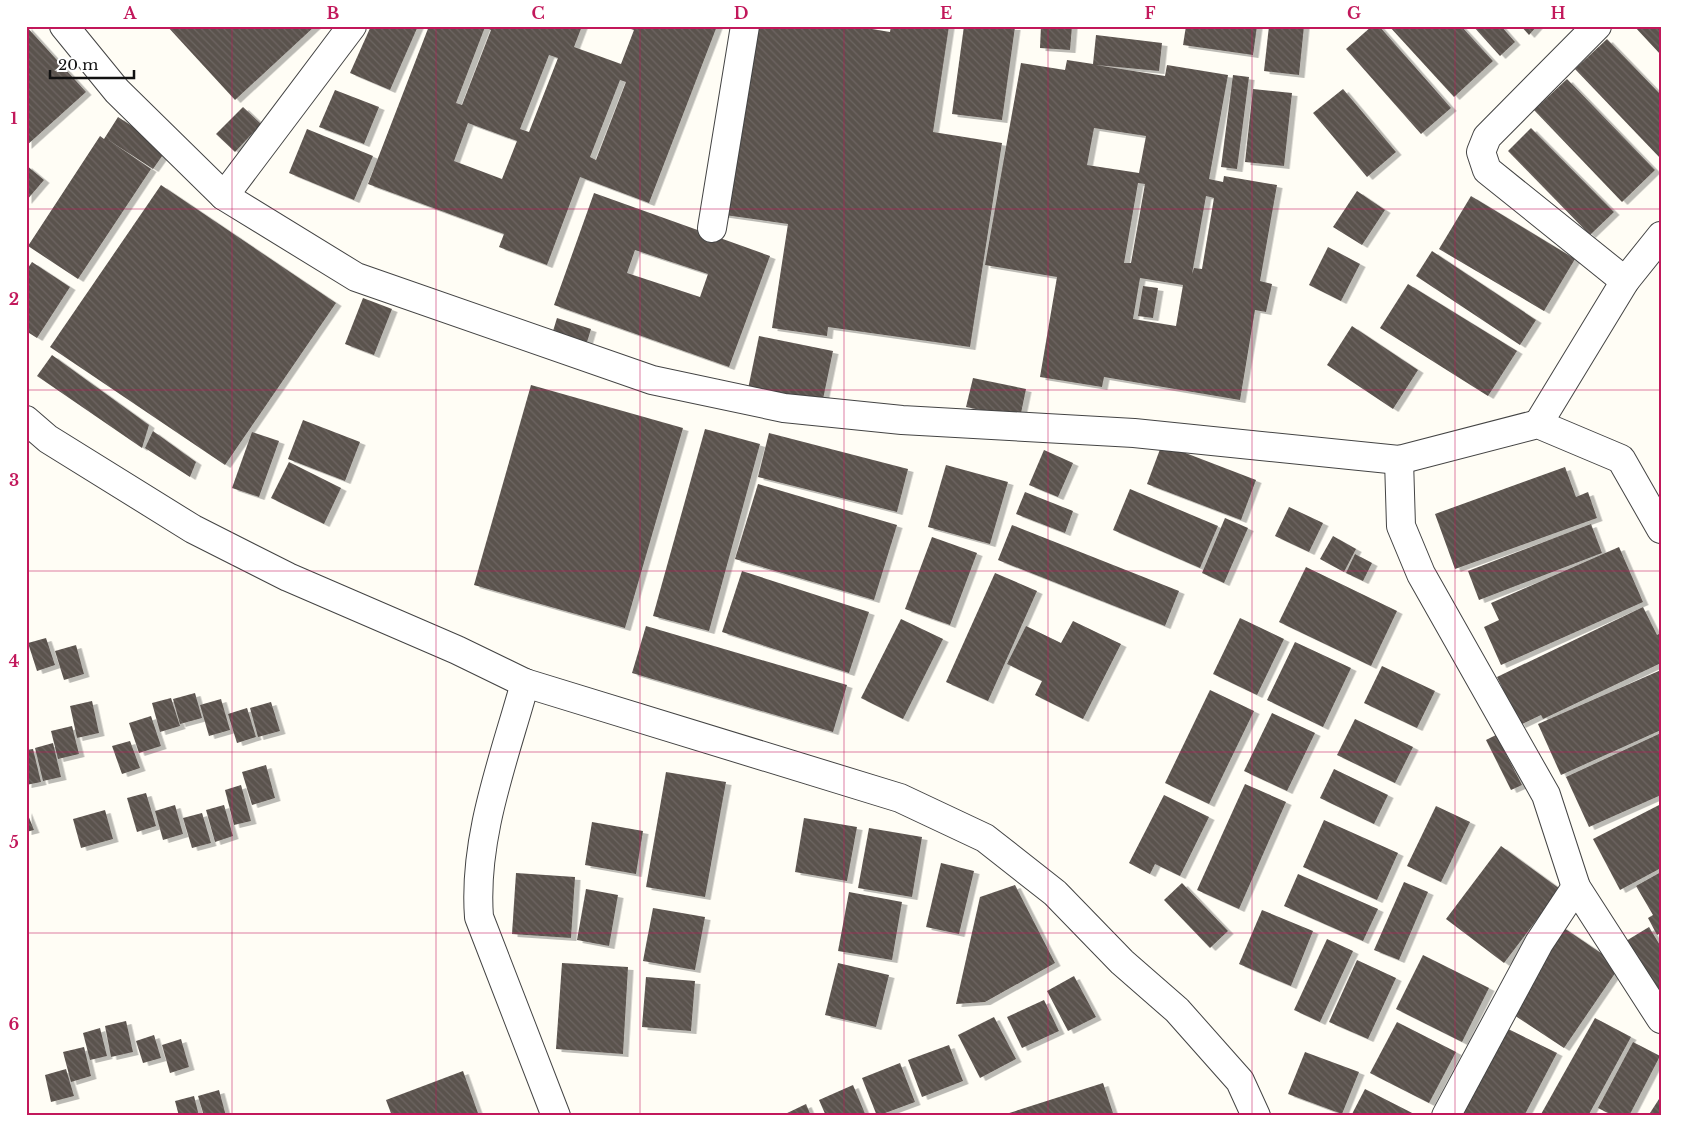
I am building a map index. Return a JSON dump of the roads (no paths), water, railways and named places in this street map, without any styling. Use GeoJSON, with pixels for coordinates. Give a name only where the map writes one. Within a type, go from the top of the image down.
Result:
{"type":"FeatureCollection","features":[{"type":"Feature","properties":{"kind":"street"},"geometry":{"type":"LineString","coordinates":[[64,26],[117,91],[224,196],[356,277],[652,380],[784,408],[902,420],[1134,433],[1399,460],[1538,424],[1621,459],[1661,529]]}},
{"type":"Feature","properties":{"kind":"street"},"geometry":{"type":"LineString","coordinates":[[224,196],[352,26]]}},
{"type":"Feature","properties":{"kind":"street"},"geometry":{"type":"LineString","coordinates":[[712,228],[745,26]]}},
{"type":"Feature","properties":{"kind":"street"},"geometry":{"type":"LineString","coordinates":[[1598,26],[1487,137],[1481,152],[1487,170],[1625,281]]}},
{"type":"Feature","properties":{"kind":"street"},"geometry":{"type":"LineString","coordinates":[[1538,424],[1625,281],[1661,236]]}},
{"type":"Feature","properties":{"kind":"street"},"geometry":{"type":"LineString","coordinates":[[26,420],[37,440],[228,547],[288,577],[457,650],[525,683],[900,798],[985,838],[1055,893],[1122,962],[1177,1010],[1240,1081],[1256,1116]]}},
{"type":"Feature","properties":{"kind":"street"},"geometry":{"type":"LineString","coordinates":[[1399,460],[1400,526],[1421,574],[1546,795],[1576,887],[1661,1019]]}},
{"type":"Feature","properties":{"kind":"street"},"geometry":{"type":"LineString","coordinates":[[525,683],[482,847],[477,888],[479,917],[556,1116]]}},
{"type":"Feature","properties":{"kind":"street"},"geometry":{"type":"LineString","coordinates":[[1446,1116],[1539,943],[1576,887]]}}]}
